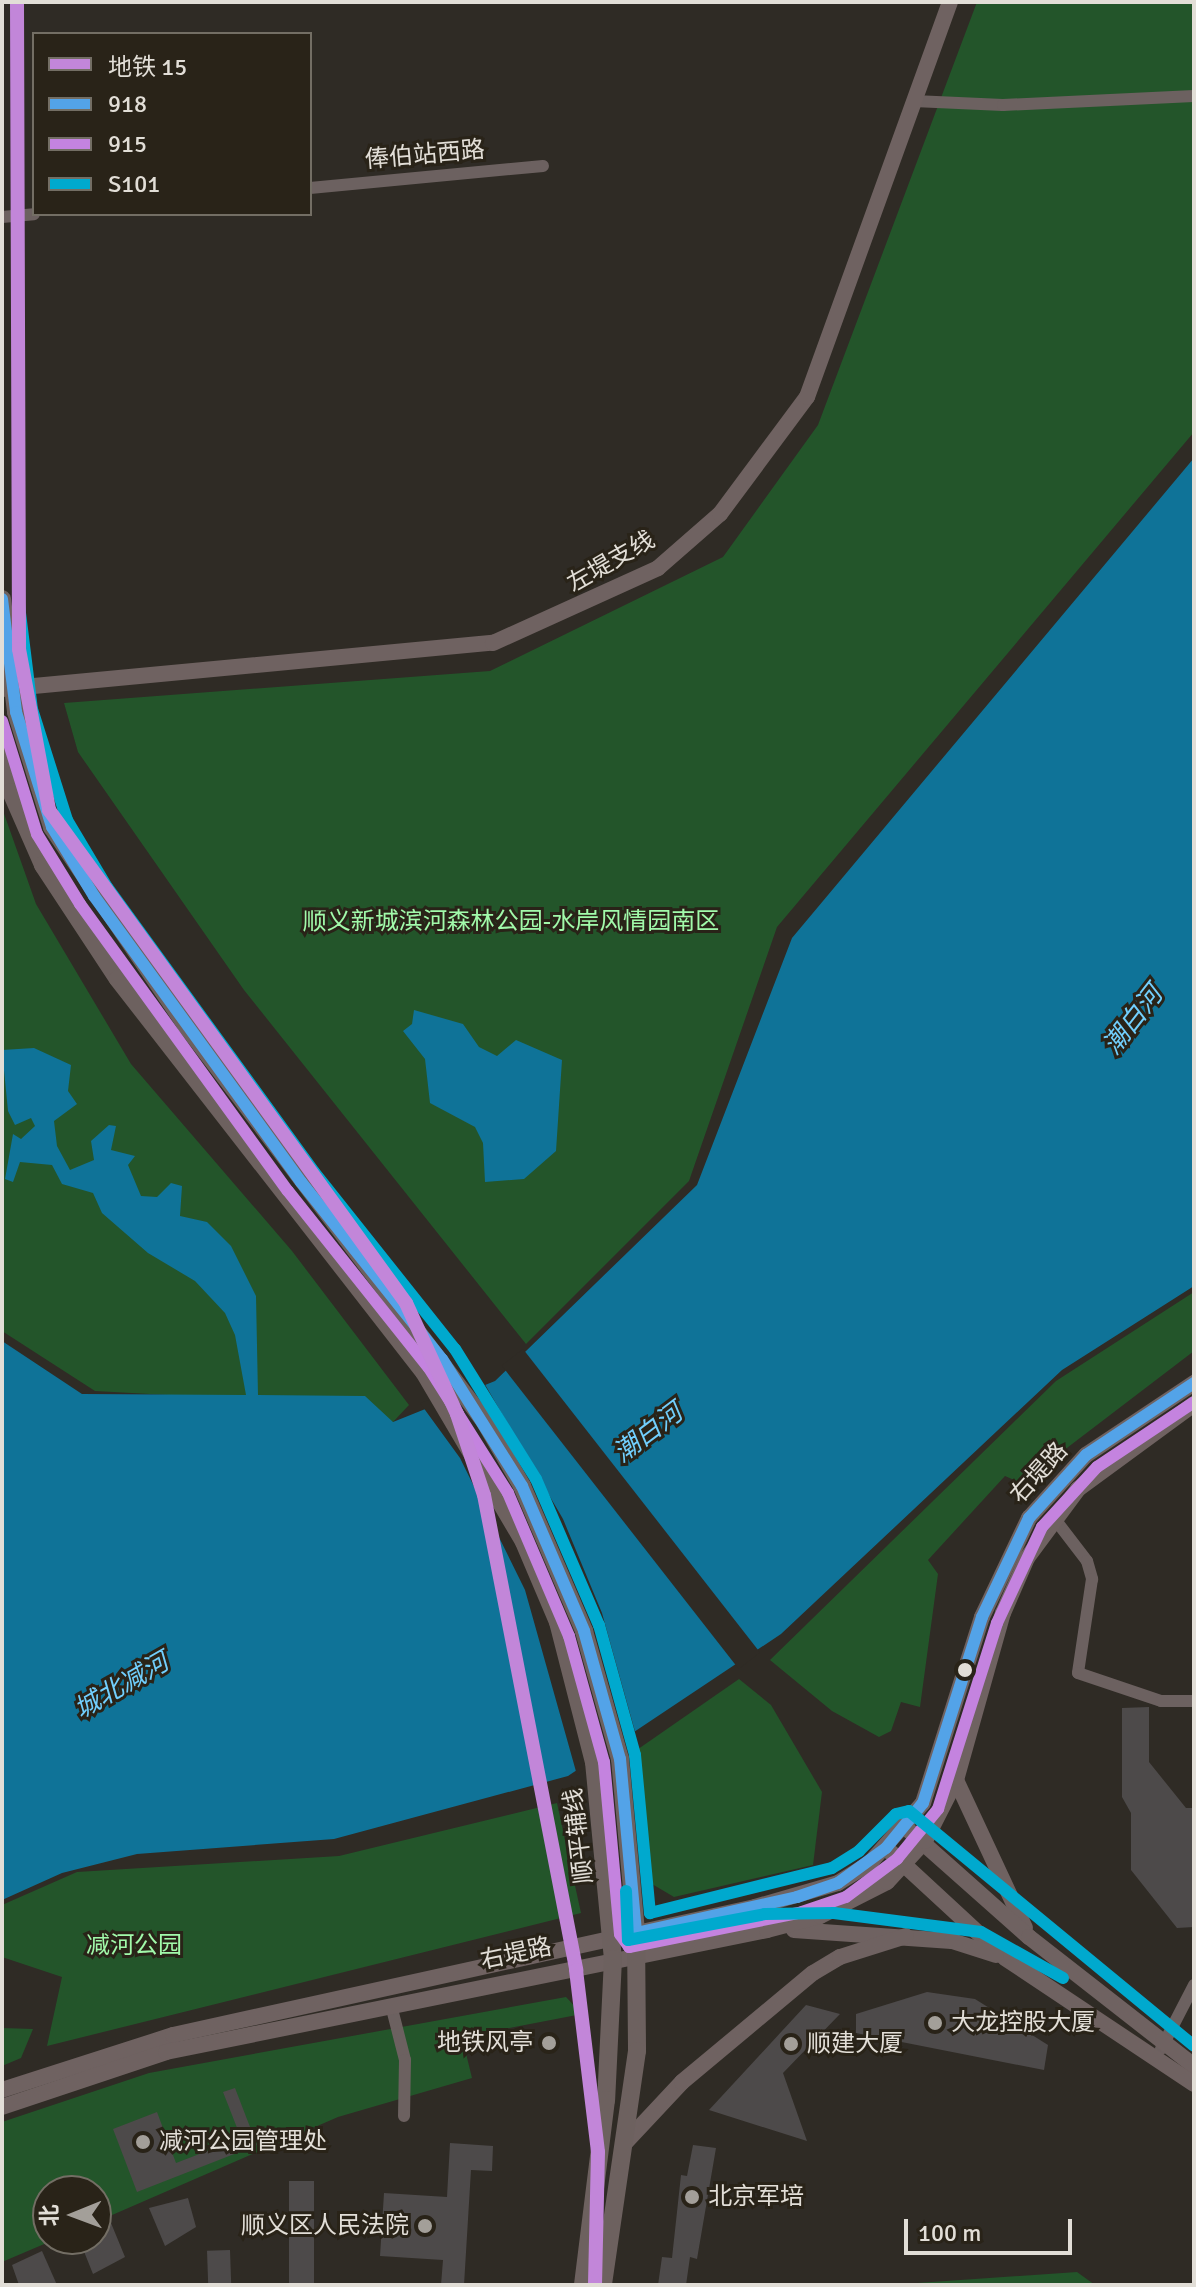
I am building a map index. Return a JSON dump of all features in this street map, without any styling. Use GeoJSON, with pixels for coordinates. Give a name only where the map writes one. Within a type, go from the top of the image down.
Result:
{"type":"FeatureCollection","features":[{"type":"Feature","properties":{"kind":"main road","name":"左堤支线"},"geometry":{"type":"LineString","coordinates":[[8,688],[493,643],[658,568],[720,514],[807,397],[950,2]]}},
{"type":"Feature","properties":{"kind":"main road","name":"顺平辅线"},"geometry":{"type":"LineString","coordinates":[[2,599],[8,688],[25,750],[52,827],[94,896],[301,1182],[442,1359],[522,1486],[555,1555],[620,1759],[636,1933],[637,2051],[603,2285]]}},
{"type":"Feature","properties":{"kind":"main road","name":"顺平辅线"},"geometry":{"type":"LineString","coordinates":[[2,750],[11,792],[43,865],[118,979],[281,1195],[424,1372],[524,1542],[580,1697],[606,1838],[613,1959],[606,2100],[583,2285]]}},
{"type":"Feature","properties":{"kind":"main road","name":"右堤路"},"geometry":{"type":"LineString","coordinates":[[2,2090],[173,2035],[797,1897],[838,1883],[886,1848],[923,1803],[982,1617],[1029,1518],[1086,1455],[1194,1383]]}},
{"type":"Feature","properties":{"kind":"main road","name":"右堤路"},"geometry":{"type":"LineString","coordinates":[[2,2107],[166,2052],[767,1930],[852,1902],[907,1866],[925,1841],[956,1780],[1003,1613],[1054,1518],[1105,1464],[1194,1404]]}},
{"type":"Feature","properties":{"kind":"main road"},"geometry":{"type":"LineString","coordinates":[[956,1780],[1029,1937]]}},
{"type":"Feature","properties":{"kind":"main road"},"geometry":{"type":"LineString","coordinates":[[905,1827],[925,1841],[1029,1937],[1194,2066]]}},
{"type":"Feature","properties":{"kind":"main road"},"geometry":{"type":"LineString","coordinates":[[886,1848],[1005,1958],[1194,2084]]}},
{"type":"Feature","properties":{"kind":"main road"},"geometry":{"type":"LineString","coordinates":[[767,1930],[952,1941],[1005,1958]]}},
{"type":"Feature","properties":{"kind":"main road"},"geometry":{"type":"LineString","coordinates":[[624,2144],[682,2082],[813,1973],[840,1957],[906,1936]]}},
{"type":"Feature","properties":{"kind":"street"},"geometry":{"type":"LineString","coordinates":[[914,101],[1003,105],[1194,96]]}},
{"type":"Feature","properties":{"kind":"street","name":"俸伯站西路"},"geometry":{"type":"LineString","coordinates":[[312,188],[543,166]]}},
{"type":"Feature","properties":{"kind":"street"},"geometry":{"type":"LineString","coordinates":[[2,217],[32,214]]}},
{"type":"Feature","properties":{"kind":"street"},"geometry":{"type":"LineString","coordinates":[[1054,1518],[1087,1561],[1092,1579],[1078,1673],[1161,1701],[1194,1701]]}},
{"type":"Feature","properties":{"kind":"street"},"geometry":{"type":"LineString","coordinates":[[1155,2059],[1194,1985]]}},
{"type":"Feature","properties":{"kind":"street"},"geometry":{"type":"LineString","coordinates":[[391,2005],[405,2060],[404,2116]]}},
{"type":"Feature","properties":{"kind":"green space","name":"顺义新城滨河森林公园-水岸风情园南区"},"geometry":{"type":"Polygon","coordinates":[[[977,2],[1194,2],[1194,432],[777,927],[689,1181],[526,1344],[244,990],[78,752],[64,703],[490,671],[723,557],[818,425],[977,2]]]}},
{"type":"Feature","properties":{"kind":"green space"},"geometry":{"type":"Polygon","coordinates":[[[2,808],[36,904],[131,1064],[292,1251],[409,1405],[393,1422],[223,1398],[95,1391],[2,1331],[2,808]]]}},
{"type":"Feature","properties":{"kind":"green space"},"geometry":{"type":"Polygon","coordinates":[[[1194,1292],[1194,1351],[1021,1483],[1005,1476],[928,1560],[938,1574],[920,1707],[901,1702],[891,1731],[879,1737],[832,1711],[770,1660],[1056,1381],[1194,1292]]]}},
{"type":"Feature","properties":{"kind":"green space"},"geometry":{"type":"Polygon","coordinates":[[[739,1679],[771,1705],[822,1792],[813,1865],[674,1897],[652,1884],[631,1754],[739,1679]]]}},
{"type":"Feature","properties":{"kind":"green space","name":"减河公园"},"geometry":{"type":"Polygon","coordinates":[[[557,1803],[581,1913],[47,2046],[62,1977],[2,1957],[2,1905],[77,1872],[339,1856],[557,1803]]]}},
{"type":"Feature","properties":{"kind":"green space"},"geometry":{"type":"Polygon","coordinates":[[[566,1997],[582,2014],[462,2037],[472,2078],[338,2117],[112,2215],[112,2175],[32,2175],[32,2249],[2,2262],[2,2122],[149,2073],[566,1997]]]}},
{"type":"Feature","properties":{"kind":"green space"},"geometry":{"type":"Polygon","coordinates":[[[2,2028],[33,2029],[21,2058],[2,2066],[2,2028]]]}},
{"type":"Feature","properties":{"kind":"green space"},"geometry":{"type":"Polygon","coordinates":[[[1077,2272],[1095,2285],[888,2285],[1077,2272]]]}},
{"type":"Feature","properties":{"kind":"water"},"geometry":{"type":"Polygon","coordinates":[[[1194,458],[1194,1286],[1062,1370],[781,1634],[568,1776],[334,1839],[137,1854],[62,1873],[2,1900],[2,1341],[82,1394],[246,1395],[235,1335],[225,1313],[195,1281],[148,1253],[102,1213],[93,1193],[62,1184],[52,1165],[20,1162],[13,1182],[5,1179],[13,1134],[21,1139],[35,1126],[31,1118],[15,1125],[8,1111],[2,1050],[34,1048],[71,1065],[68,1091],[77,1104],[54,1121],[57,1146],[70,1170],[94,1160],[91,1141],[109,1125],[116,1126],[111,1150],[135,1156],[128,1165],[141,1196],[157,1197],[171,1183],[182,1186],[180,1216],[207,1222],[231,1246],[256,1296],[258,1395],[365,1396],[393,1422],[495,1381],[697,1185],[792,938],[1194,458]]]}},
{"type":"Feature","properties":{"kind":"water"},"geometry":{"type":"Polygon","coordinates":[[[414,1010],[463,1024],[479,1047],[497,1056],[516,1040],[562,1060],[556,1151],[524,1179],[485,1182],[483,1143],[475,1127],[430,1103],[425,1059],[403,1031],[412,1024],[414,1010]]]}},
{"type":"Feature","properties":{"kind":"pier"},"geometry":{"type":"Polygon","coordinates":[[[523,1349],[760,1652],[739,1669],[502,1366],[523,1349]]]}},
{"type":"Feature","properties":{"kind":"pier"},"geometry":{"type":"Polygon","coordinates":[[[483,1381],[563,1519],[602,1613],[636,1735],[577,1775],[525,1590],[460,1458],[420,1403],[483,1381]]]}},
{"type":"Feature","properties":{"kind":"building"},"geometry":{"type":"Polygon","coordinates":[[[1149,1707],[1149,1762],[1186,1808],[1194,1808],[1194,1927],[1177,1928],[1131,1870],[1131,1813],[1122,1797],[1122,1708],[1149,1707]]]}},
{"type":"Feature","properties":{"kind":"building","name":"大龙控股大厦"},"geometry":{"type":"Polygon","coordinates":[[[927,1992],[975,1999],[1048,2045],[1044,2070],[856,2033],[856,2014],[927,1992]]]}},
{"type":"Feature","properties":{"kind":"building","name":"顺建大厦"},"geometry":{"type":"Polygon","coordinates":[[[806,2005],[840,2014],[783,2073],[807,2141],[709,2110],[806,2005]]]}},
{"type":"Feature","properties":{"kind":"building","name":"减河公园管理处"},"geometry":{"type":"Polygon","coordinates":[[[235,2088],[257,2145],[137,2192],[113,2129],[157,2112],[176,2163],[241,2138],[223,2092],[235,2088]]]}},
{"type":"Feature","properties":{"kind":"building","name":"顺义区人民法院"},"geometry":{"type":"Polygon","coordinates":[[[450,2143],[493,2146],[492,2171],[471,2170],[464,2285],[441,2285],[443,2260],[380,2256],[384,2193],[447,2197],[450,2143]]]}},
{"type":"Feature","properties":{"kind":"building","name":"北京军培"},"geometry":{"type":"Polygon","coordinates":[[[693,2145],[716,2148],[697,2259],[690,2257],[686,2285],[658,2285],[662,2257],[672,2258],[681,2175],[687,2176],[693,2145]]]}},
{"type":"Feature","properties":{"kind":"building"},"geometry":{"type":"Polygon","coordinates":[[[289,2181],[314,2181],[314,2285],[289,2285],[289,2181]]]}},
{"type":"Feature","properties":{"kind":"building"},"geometry":{"type":"Polygon","coordinates":[[[188,2198],[196,2227],[165,2246],[149,2208],[188,2198]]]}},
{"type":"Feature","properties":{"kind":"building"},"geometry":{"type":"Polygon","coordinates":[[[112,2225],[125,2257],[93,2274],[85,2255],[112,2255],[112,2225]]]}},
{"type":"Feature","properties":{"kind":"building"},"geometry":{"type":"Polygon","coordinates":[[[230,2250],[231,2285],[208,2285],[207,2251],[230,2250]]]}},
{"type":"Feature","properties":{"kind":"building"},"geometry":{"type":"Polygon","coordinates":[[[33,2255],[44,2255],[57,2285],[19,2285],[12,2265],[33,2255]]]}},
{"type":"Feature","properties":{"kind":"metro line","name":"15"},"geometry":{"type":"LineString","coordinates":[[17,2],[19,649],[49,810],[406,1303],[457,1414],[484,1495],[576,1970],[598,2152],[595,2285]]}},
{"type":"Feature","properties":{"kind":"transit line","name":"S101"},"geometry":{"type":"LineString","coordinates":[[18,597],[32,709],[67,820],[107,887],[314,1172],[455,1349],[536,1479],[599,1625],[635,1755],[650,1913],[832,1868],[859,1851],[896,1814],[909,1811],[1194,2046]]}},
{"type":"Feature","properties":{"kind":"transit line","name":"918"},"geometry":{"type":"LineString","coordinates":[[2,599],[16,712],[52,827],[94,896],[301,1182],[442,1359],[522,1486],[584,1631],[620,1759],[636,1933],[797,1897],[838,1883],[886,1848],[923,1803],[982,1617],[1029,1518],[1086,1455],[1194,1383]]}},
{"type":"Feature","properties":{"kind":"transit line","name":"915"},"geometry":{"type":"LineString","coordinates":[[2,721],[37,834],[80,904],[288,1191],[429,1368],[508,1493],[569,1636],[604,1762],[620,1934],[629,1947],[802,1912],[846,1897],[897,1859],[938,1809],[997,1623],[1042,1527],[1097,1467],[1194,1402]]}},
{"type":"Feature","properties":{"kind":"transit line","name":"S101"},"geometry":{"type":"LineString","coordinates":[[626,1891],[628,1940],[765,1914],[834,1913],[981,1932],[1063,1978]]}},
{"type":"Feature","properties":{"kind":"place","name":"大龙控股大厦"},"geometry":{"type":"Point","coordinates":[935,2023]}},
{"type":"Feature","properties":{"kind":"place","name":"地铁风亭"},"geometry":{"type":"Point","coordinates":[549,2043]}},
{"type":"Feature","properties":{"kind":"place","name":"顺建大厦"},"geometry":{"type":"Point","coordinates":[791,2044]}},
{"type":"Feature","properties":{"kind":"place","name":"减河公园管理处"},"geometry":{"type":"Point","coordinates":[143,2142]}},
{"type":"Feature","properties":{"kind":"place","name":"北京军培"},"geometry":{"type":"Point","coordinates":[692,2197]}},
{"type":"Feature","properties":{"kind":"place","name":"顺义区人民法院"},"geometry":{"type":"Point","coordinates":[425,2226]}},
{"type":"Feature","properties":{"kind":"water label","name":"潮白河"},"geometry":{"type":"Point","coordinates":[1134,1021]}},
{"type":"Feature","properties":{"kind":"water label","name":"潮白河"},"geometry":{"type":"Point","coordinates":[649,1434]}},
{"type":"Feature","properties":{"kind":"water label","name":"城北减河"},"geometry":{"type":"Point","coordinates":[122,1687]}}]}
